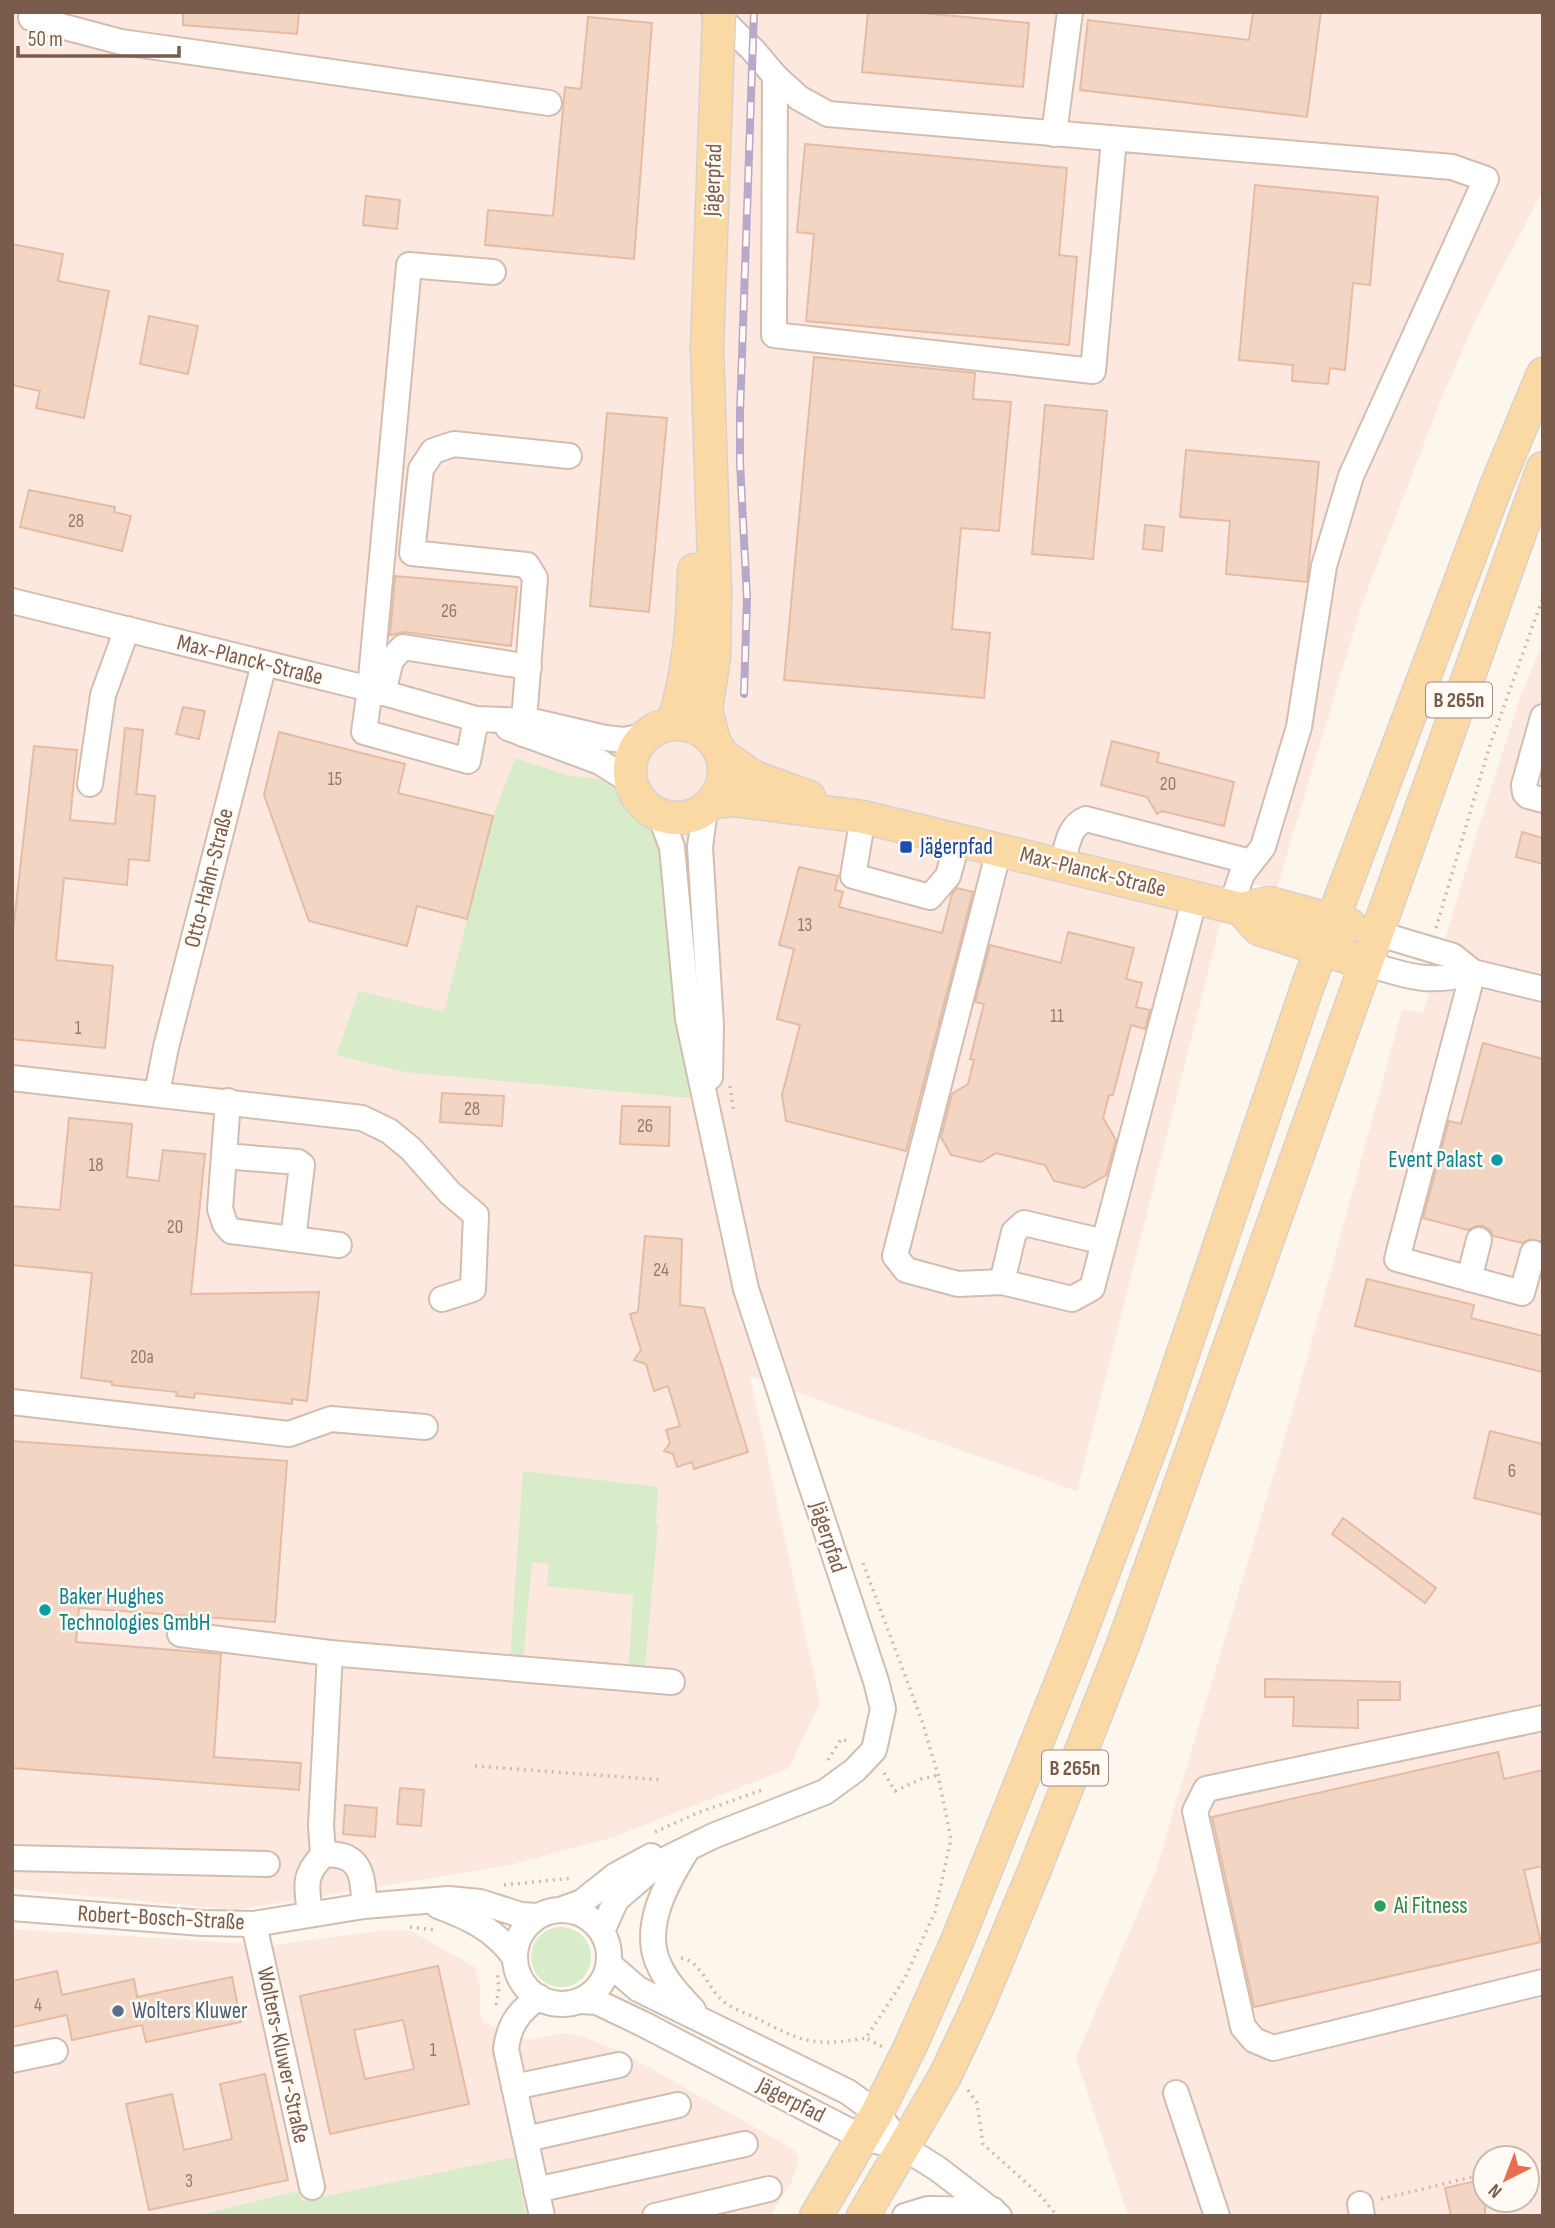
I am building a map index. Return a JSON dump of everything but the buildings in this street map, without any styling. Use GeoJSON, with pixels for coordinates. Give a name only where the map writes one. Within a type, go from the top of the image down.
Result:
{"type":"FeatureCollection","features":[{"type":"Feature","properties":{"kind":"main road","name":"Jägerpfad"},"geometry":{"type":"LineString","coordinates":[[716,12],[707,348],[715,592],[714,657],[706,710],[718,747]]}},
{"type":"Feature","properties":{"kind":"main road","name":"Jägerpfad"},"geometry":{"type":"LineString","coordinates":[[673,723],[683,692],[693,604],[697,453],[707,348]]}},
{"type":"Feature","properties":{"kind":"main road","name":"B 265n"},"geometry":{"type":"LineString","coordinates":[[816,2216],[870,2126],[904,2058],[967,1916],[1103,1575],[1156,1433],[1326,935],[1496,484],[1543,374]]}},
{"type":"Feature","properties":{"kind":"main road","name":"B 265n"},"geometry":{"type":"LineString","coordinates":[[863,2216],[945,2076],[978,2006],[1031,1881],[1124,1642],[1543,468]]}},
{"type":"Feature","properties":{"kind":"main road"},"geometry":{"type":"LineString","coordinates":[[673,723],[688,724],[702,730],[718,747],[724,771],[722,787],[709,805],[683,817],[660,815],[646,807],[636,795],[630,780],[629,764],[634,749],[644,736],[657,727],[673,723]]}},
{"type":"Feature","properties":{"kind":"main road","name":"Max-Planck-Straße"},"geometry":{"type":"LineString","coordinates":[[718,747],[754,777],[863,817]]}},
{"type":"Feature","properties":{"kind":"main road","name":"Max-Planck-Straße"},"geometry":{"type":"LineString","coordinates":[[709,805],[734,800],[863,817],[1236,907],[1269,903],[1326,935],[1365,963]]}},
{"type":"Feature","properties":{"kind":"main road","name":"Max-Planck-Straße"},"geometry":{"type":"LineString","coordinates":[[1326,935],[1376,933]]}},
{"type":"Feature","properties":{"kind":"street"},"geometry":{"type":"LineString","coordinates":[[716,12],[775,76],[799,97],[828,114],[1452,167],[1486,179],[1352,476],[1324,566],[1299,727],[1263,847],[1242,874],[1236,907]]}},
{"type":"Feature","properties":{"kind":"street"},"geometry":{"type":"LineString","coordinates":[[1054,134],[1070,12]]}},
{"type":"Feature","properties":{"kind":"street"},"geometry":{"type":"LineString","coordinates":[[25,15],[121,42],[549,103]]}},
{"type":"Feature","properties":{"kind":"street"},"geometry":{"type":"LineString","coordinates":[[775,76],[774,335],[1093,371],[1114,139]]}},
{"type":"Feature","properties":{"kind":"street"},"geometry":{"type":"LineString","coordinates":[[377,691],[403,317],[410,265],[493,272]]}},
{"type":"Feature","properties":{"kind":"street"},"geometry":{"type":"LineString","coordinates":[[524,727],[535,578],[527,565],[412,553],[421,469],[433,451],[454,444],[569,456]]}},
{"type":"Feature","properties":{"kind":"street","name":"Max-Planck-Straße"},"geometry":{"type":"LineString","coordinates":[[12,601],[377,691],[482,720],[624,740],[644,736]]}},
{"type":"Feature","properties":{"kind":"street"},"geometry":{"type":"LineString","coordinates":[[90,784],[103,695],[127,629]]}},
{"type":"Feature","properties":{"kind":"street"},"geometry":{"type":"LineString","coordinates":[[482,720],[468,761],[364,732],[377,691],[391,660],[403,647],[529,667]]}},
{"type":"Feature","properties":{"kind":"street","name":"Otto-Hahn-Straße"},"geometry":{"type":"LineString","coordinates":[[157,1093],[166,1047],[264,664]]}},
{"type":"Feature","properties":{"kind":"street"},"geometry":{"type":"LineString","coordinates":[[1543,717],[1524,785],[1528,796],[1543,800]]}},
{"type":"Feature","properties":{"kind":"street","name":"Max-Planck-Straße"},"geometry":{"type":"LineString","coordinates":[[524,727],[600,762],[630,780]]}},
{"type":"Feature","properties":{"kind":"street"},"geometry":{"type":"LineString","coordinates":[[709,805],[700,847],[711,1025],[709,1120]]}},
{"type":"Feature","properties":{"kind":"street"},"geometry":{"type":"LineString","coordinates":[[660,815],[672,847],[688,1019],[709,1120]]}},
{"type":"Feature","properties":{"kind":"street"},"geometry":{"type":"LineString","coordinates":[[863,817],[853,876],[930,897],[948,876],[958,840]]}},
{"type":"Feature","properties":{"kind":"street"},"geometry":{"type":"LineString","coordinates":[[1062,865],[1070,832],[1086,819],[1251,862]]}},
{"type":"Feature","properties":{"kind":"street"},"geometry":{"type":"LineString","coordinates":[[999,850],[895,1255],[906,1270],[958,1284],[1002,1282],[1072,1299],[1091,1288],[1195,897]]}},
{"type":"Feature","properties":{"kind":"street","name":"Max-Planck-Straße"},"geometry":{"type":"LineString","coordinates":[[1376,933],[1453,956],[1473,972],[1543,989]]}},
{"type":"Feature","properties":{"kind":"street","name":"Max-Planck-Straße"},"geometry":{"type":"LineString","coordinates":[[1365,963],[1407,977],[1428,979],[1451,979],[1473,972]]}},
{"type":"Feature","properties":{"kind":"street"},"geometry":{"type":"LineString","coordinates":[[1473,972],[1396,1259],[1522,1293],[1533,1253]]}},
{"type":"Feature","properties":{"kind":"street"},"geometry":{"type":"LineString","coordinates":[[12,1078],[362,1118],[389,1131],[411,1149],[450,1193],[476,1215],[473,1289],[442,1299]]}},
{"type":"Feature","properties":{"kind":"street"},"geometry":{"type":"LineString","coordinates":[[228,1101],[220,1209],[225,1224],[231,1231],[339,1245]]}},
{"type":"Feature","properties":{"kind":"street","name":"Jägerpfad"},"geometry":{"type":"LineString","coordinates":[[709,1120],[746,1289],[876,1681],[883,1709],[874,1749]]}},
{"type":"Feature","properties":{"kind":"street"},"geometry":{"type":"LineString","coordinates":[[224,1156],[298,1162],[302,1165],[293,1239]]}},
{"type":"Feature","properties":{"kind":"street"},"geometry":{"type":"LineString","coordinates":[[1002,1282],[1014,1232],[1024,1223],[1104,1242]]}},
{"type":"Feature","properties":{"kind":"street"},"geometry":{"type":"LineString","coordinates":[[1469,1279],[1479,1240]]}},
{"type":"Feature","properties":{"kind":"street"},"geometry":{"type":"LineString","coordinates":[[12,1402],[289,1434],[331,1419],[425,1427]]}},
{"type":"Feature","properties":{"kind":"street"},"geometry":{"type":"LineString","coordinates":[[180,1634],[330,1653],[671,1682]]}},
{"type":"Feature","properties":{"kind":"street"},"geometry":{"type":"LineString","coordinates":[[323,1855],[321,1825],[330,1653]]}},
{"type":"Feature","properties":{"kind":"street"},"geometry":{"type":"LineString","coordinates":[[1540,1718],[1206,1790],[1195,1811],[1242,2027],[1254,2040],[1273,2048],[1543,1982]]}},
{"type":"Feature","properties":{"kind":"street"},"geometry":{"type":"LineString","coordinates":[[602,1931],[616,1900],[660,1862],[689,1847],[825,1792],[855,1770],[874,1749]]}},
{"type":"Feature","properties":{"kind":"street"},"geometry":{"type":"LineString","coordinates":[[563,1909],[578,1912],[592,1920],[602,1931],[610,1952],[604,1979],[594,1992],[580,2001],[556,2004],[538,1997],[526,1987],[506,1961],[521,1934],[538,1916],[582,1902],[633,1865],[662,1851],[689,1847]]}},
{"type":"Feature","properties":{"kind":"street"},"geometry":{"type":"LineString","coordinates":[[689,1847],[666,1883],[656,1913],[653,1944],[658,1965],[702,2021]]}},
{"type":"Feature","properties":{"kind":"street"},"geometry":{"type":"LineString","coordinates":[[310,1914],[307,1883],[311,1868],[323,1855],[339,1853],[352,1860],[360,1871],[364,1906]]}},
{"type":"Feature","properties":{"kind":"street"},"geometry":{"type":"LineString","coordinates":[[12,1858],[267,1864]]}},
{"type":"Feature","properties":{"kind":"street","name":"Robert-Bosch-Straße"},"geometry":{"type":"LineString","coordinates":[[12,1908],[202,1923],[254,1924],[364,1906],[427,1903],[448,1899],[480,1902],[521,1915],[538,1916]]}},
{"type":"Feature","properties":{"kind":"street","name":"Robert-Bosch-Straße"},"geometry":{"type":"LineString","coordinates":[[427,1903],[486,1927],[504,1942],[506,1961]]}},
{"type":"Feature","properties":{"kind":"street","name":"Wolters-Kluwer-Straße"},"geometry":{"type":"LineString","coordinates":[[254,1924],[312,2187]]}},
{"type":"Feature","properties":{"kind":"street"},"geometry":{"type":"LineString","coordinates":[[609,1964],[638,1989],[848,2092],[870,2126],[938,2169],[996,2213]]}},
{"type":"Feature","properties":{"kind":"street"},"geometry":{"type":"LineString","coordinates":[[538,1997],[512,2025],[508,2032],[506,2049],[542,2216]]}},
{"type":"Feature","properties":{"kind":"street","name":"Jägerpfad"},"geometry":{"type":"LineString","coordinates":[[580,2001],[597,2002],[870,2126]]}},
{"type":"Feature","properties":{"kind":"street"},"geometry":{"type":"LineString","coordinates":[[12,2060],[55,2051]]}},
{"type":"Feature","properties":{"kind":"street"},"geometry":{"type":"LineString","coordinates":[[514,2087],[619,2065]]}},
{"type":"Feature","properties":{"kind":"street"},"geometry":{"type":"LineString","coordinates":[[1176,2093],[1217,2216]]}},
{"type":"Feature","properties":{"kind":"street"},"geometry":{"type":"LineString","coordinates":[[526,2139],[678,2105]]}},
{"type":"Feature","properties":{"kind":"street"},"geometry":{"type":"LineString","coordinates":[[537,2190],[745,2144]]}},
{"type":"Feature","properties":{"kind":"street"},"geometry":{"type":"LineString","coordinates":[[655,2216],[769,2189]]}},
{"type":"Feature","properties":{"kind":"street"},"geometry":{"type":"LineString","coordinates":[[905,2216],[928,2209],[996,2213]]}},
{"type":"Feature","properties":{"kind":"path"},"geometry":{"type":"LineString","coordinates":[[1414,944],[1419,929],[1436,930],[1489,748],[1543,597]]}},
{"type":"Feature","properties":{"kind":"path"},"geometry":{"type":"LineString","coordinates":[[730,1085],[735,1121]]}},
{"type":"Feature","properties":{"kind":"path"},"geometry":{"type":"LineString","coordinates":[[859,1551],[922,1721],[938,1774],[951,1839],[935,1912],[905,1978],[866,2038]]}},
{"type":"Feature","properties":{"kind":"path"},"geometry":{"type":"LineString","coordinates":[[827,1762],[841,1739],[874,1749],[895,1791],[938,1774]]}},
{"type":"Feature","properties":{"kind":"path"},"geometry":{"type":"LineString","coordinates":[[475,1766],[663,1780]]}},
{"type":"Feature","properties":{"kind":"path"},"geometry":{"type":"LineString","coordinates":[[654,1833],[697,1813],[775,1785]]}},
{"type":"Feature","properties":{"kind":"path"},"geometry":{"type":"LineString","coordinates":[[496,1885],[530,1884],[590,1876],[602,1887]]}},
{"type":"Feature","properties":{"kind":"path"},"geometry":{"type":"LineString","coordinates":[[407,1927],[441,1931]]}},
{"type":"Feature","properties":{"kind":"path"},"geometry":{"type":"LineString","coordinates":[[658,1965],[675,1956],[686,1959],[697,1968],[722,2001],[796,2038],[817,2043],[866,2038],[904,2058]]}},
{"type":"Feature","properties":{"kind":"path"},"geometry":{"type":"LineString","coordinates":[[506,1961],[494,2013],[512,2025]]}},
{"type":"Feature","properties":{"kind":"path"},"geometry":{"type":"LineString","coordinates":[[945,2076],[968,2090],[977,2103],[983,2144],[1042,2197],[1057,2216]]}},
{"type":"Feature","properties":{"kind":"path"},"geometry":{"type":"LineString","coordinates":[[1361,2210],[1471,2178]]}},
{"type":"Feature","properties":{"kind":"shaded area"},"geometry":{"type":"Polygon","coordinates":[[[12,12],[1543,12],[1543,190],[1477,317],[1442,397],[1362,604],[1276,891],[1232,877],[1077,1491],[750,1376],[820,1703],[789,1768],[614,1837],[510,1865],[236,1910],[12,1889],[12,12]]]}},
{"type":"Feature","properties":{"kind":"shaded area"},"geometry":{"type":"Polygon","coordinates":[[[1543,642],[1543,2216],[1128,2216],[1076,2058],[1156,1870],[1292,1413],[1402,1010],[1423,1012],[1521,695],[1543,642]]]}},
{"type":"Feature","properties":{"kind":"shaded area"},"geometry":{"type":"Polygon","coordinates":[[[12,1929],[273,1945],[387,1930],[411,1931],[475,1967],[483,2022],[527,2040],[565,2033],[622,2052],[788,2146],[796,2152],[799,2159],[797,2167],[791,2183],[770,2216],[12,2216],[12,1929]]]}},
{"type":"Feature","properties":{"kind":"green space"},"geometry":{"type":"Polygon","coordinates":[[[515,758],[567,775],[606,780],[652,830],[668,858],[674,970],[690,1098],[405,1072],[336,1055],[359,991],[444,1012],[493,816],[515,758]]]}},
{"type":"Feature","properties":{"kind":"green space"},"geometry":{"type":"Polygon","coordinates":[[[523,1471],[658,1487],[658,1524],[645,1666],[629,1665],[633,1595],[547,1586],[549,1564],[532,1562],[523,1660],[510,1659],[523,1471]]]}},
{"type":"Feature","properties":{"kind":"green space"},"geometry":{"type":"Polygon","coordinates":[[[561,1927],[582,1936],[591,1957],[582,1978],[561,1987],[540,1978],[531,1957],[540,1936],[561,1927]]]}},
{"type":"Feature","properties":{"kind":"green space"},"geometry":{"type":"Polygon","coordinates":[[[515,2157],[526,2216],[196,2216],[298,2191],[302,2201],[515,2157]]]}},
{"type":"Feature","properties":{"kind":"railway"},"geometry":{"type":"LineString","coordinates":[[744,694],[747,598],[740,412],[754,12]]}},
{"type":"Feature","properties":{"kind":"place","name":"Jägerpfad"},"geometry":{"type":"Point","coordinates":[906,847]}},
{"type":"Feature","properties":{"kind":"place","name":"Event Palast"},"geometry":{"type":"Point","coordinates":[1497,1160]}},
{"type":"Feature","properties":{"kind":"place","name":"Baker Hughes Technologies GmbH"},"geometry":{"type":"Point","coordinates":[45,1610]}},
{"type":"Feature","properties":{"kind":"place","name":"Ai Fitness"},"geometry":{"type":"Point","coordinates":[1380,1906]}},
{"type":"Feature","properties":{"kind":"place","name":"Wolters Kluwer"},"geometry":{"type":"Point","coordinates":[118,2011]}}]}
